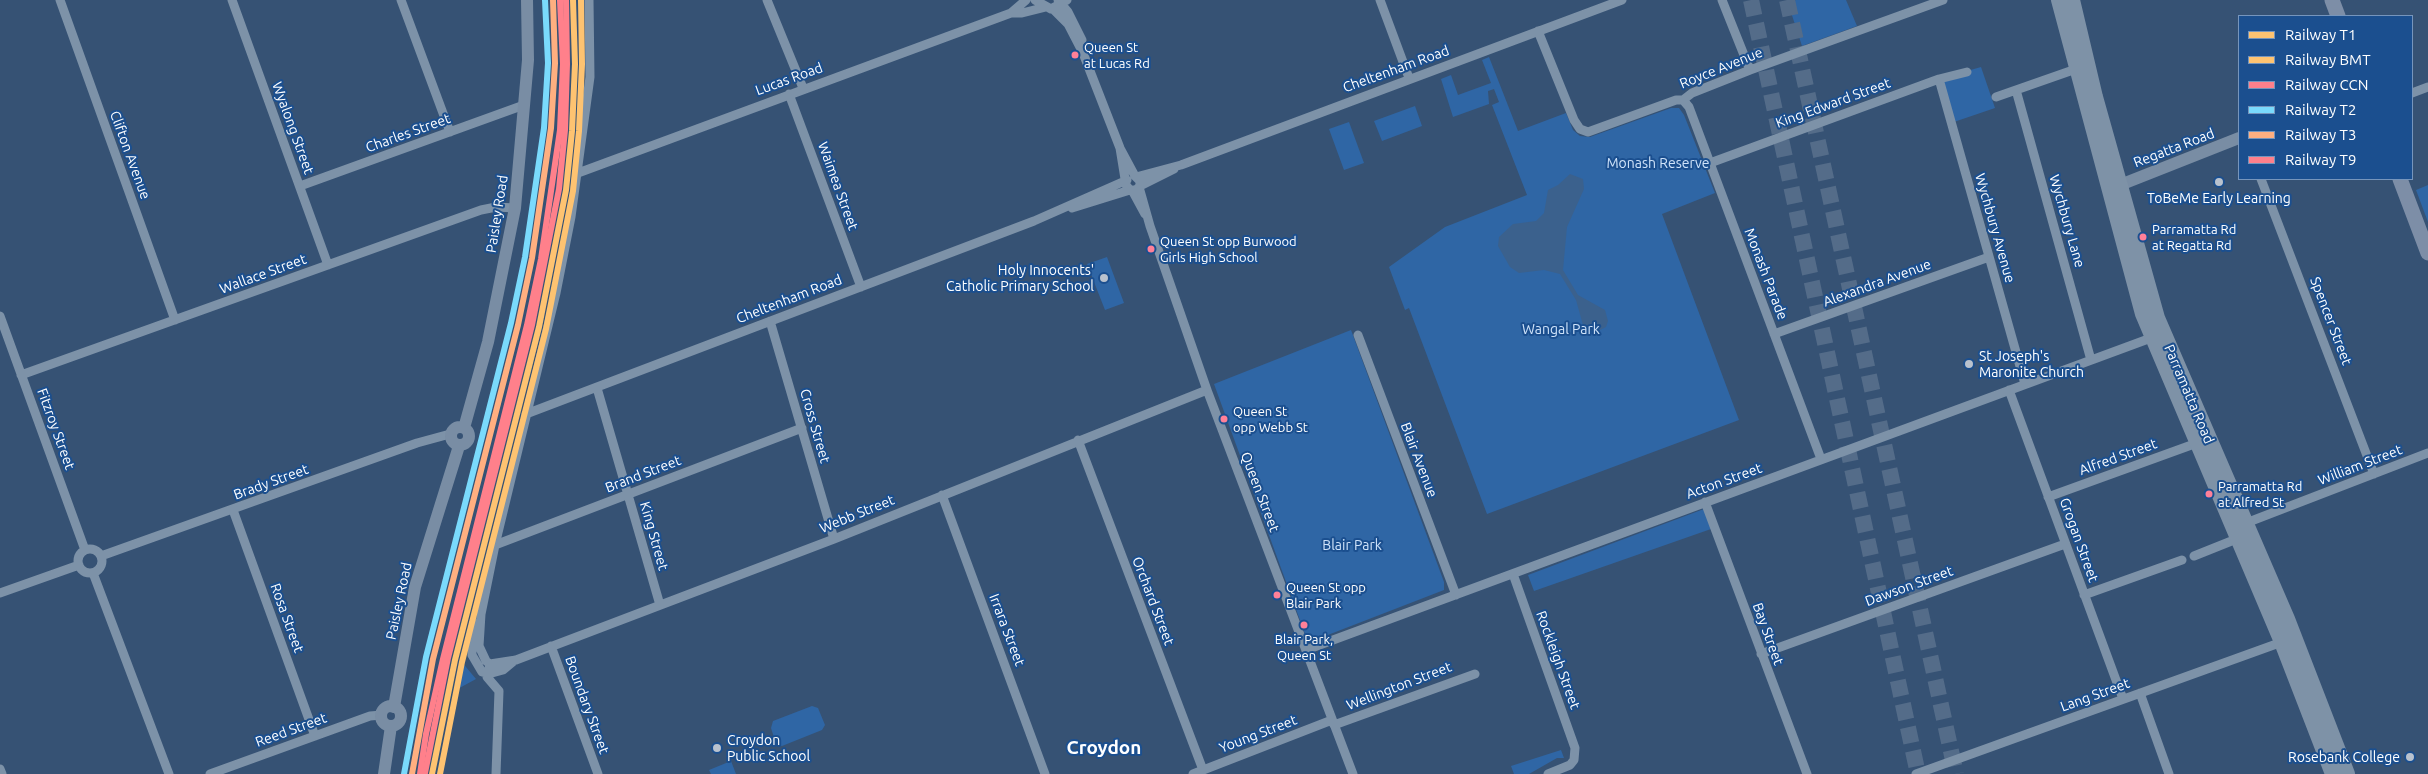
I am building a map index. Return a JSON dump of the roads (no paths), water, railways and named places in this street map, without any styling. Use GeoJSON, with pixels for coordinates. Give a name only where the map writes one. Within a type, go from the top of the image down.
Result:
{"type":"FeatureCollection","features":[{"type":"Feature","properties":{"kind":"highway","name":"Parramatta Road"},"geometry":{"type":"LineString","coordinates":[[2059,0],[2134,281],[2152,338],[2197,444],[2287,619],[2348,774]]}},
{"type":"Feature","properties":{"kind":"highway","name":"Parramatta Road"},"geometry":{"type":"LineString","coordinates":[[2072,0],[2157,318],[2242,531],[2333,774]]}},
{"type":"Feature","properties":{"kind":"main road","name":"Paisley Road"},"geometry":{"type":"LineString","coordinates":[[464,428],[488,342],[515,208],[528,52],[527,0]]}},
{"type":"Feature","properties":{"kind":"main road"},"geometry":{"type":"LineString","coordinates":[[2332,0],[2338,15]]}},
{"type":"Feature","properties":{"kind":"main road","name":"Regatta Road"},"geometry":{"type":"LineString","coordinates":[[2120,185],[2238,138]]}},
{"type":"Feature","properties":{"kind":"main road"},"geometry":{"type":"LineString","coordinates":[[2400,180],[2428,253]]}},
{"type":"Feature","properties":{"kind":"main road"},"geometry":{"type":"LineString","coordinates":[[457,427],[464,428],[468,432],[469,438],[467,443],[459,446],[453,443],[450,434],[457,427]]}},
{"type":"Feature","properties":{"kind":"main road","name":"Paisley Road"},"geometry":{"type":"LineString","coordinates":[[394,707],[415,587],[459,446]]}},
{"type":"Feature","properties":{"kind":"main road"},"geometry":{"type":"LineString","coordinates":[[387,707],[394,707],[400,712],[401,718],[391,726],[384,722],[382,715],[387,707]]}},
{"type":"Feature","properties":{"kind":"main road"},"geometry":{"type":"LineString","coordinates":[[384,774],[391,726]]}},
{"type":"Feature","properties":{"kind":"street","name":"Clifton Avenue"},"geometry":{"type":"LineString","coordinates":[[60,0],[175,320]]}},
{"type":"Feature","properties":{"kind":"street","name":"Wyalong Street"},"geometry":{"type":"LineString","coordinates":[[232,0],[328,265]]}},
{"type":"Feature","properties":{"kind":"street"},"geometry":{"type":"LineString","coordinates":[[401,0],[450,132]]}},
{"type":"Feature","properties":{"kind":"street"},"geometry":{"type":"LineString","coordinates":[[488,669],[482,672],[475,661],[475,647],[472,637],[482,614],[495,545],[556,294],[578,173],[590,77],[589,0]]}},
{"type":"Feature","properties":{"kind":"street"},"geometry":{"type":"LineString","coordinates":[[767,0],[803,88]]}},
{"type":"Feature","properties":{"kind":"street","name":"Lucas Road"},"geometry":{"type":"LineString","coordinates":[[1011,13],[1026,0]]}},
{"type":"Feature","properties":{"kind":"street","name":"Queen Street"},"geometry":{"type":"LineString","coordinates":[[1034,0],[1057,4],[1083,53],[1147,218],[1207,390],[1353,774]]}},
{"type":"Feature","properties":{"kind":"street"},"geometry":{"type":"LineString","coordinates":[[1380,0],[1409,78]]}},
{"type":"Feature","properties":{"kind":"street","name":"Cheltenham Road"},"geometry":{"type":"LineString","coordinates":[[526,414],[1409,78],[1622,0]]}},
{"type":"Feature","properties":{"kind":"street"},"geometry":{"type":"LineString","coordinates":[[1722,0],[1750,70]]}},
{"type":"Feature","properties":{"kind":"street","name":"Royce Avenue"},"geometry":{"type":"LineString","coordinates":[[1538,31],[1574,120],[1580,129],[1593,131],[1676,100],[1683,100],[1692,93],[1750,70],[1944,0]]}},
{"type":"Feature","properties":{"kind":"street","name":"Lucas Road"},"geometry":{"type":"LineString","coordinates":[[578,173],[803,88],[1011,13],[1022,13],[1057,4]]}},
{"type":"Feature","properties":{"kind":"street"},"geometry":{"type":"LineString","coordinates":[[1996,97],[2076,69]]}},
{"type":"Feature","properties":{"kind":"street","name":"King Edward Street"},"geometry":{"type":"LineString","coordinates":[[1710,163],[1939,79],[1967,72]]}},
{"type":"Feature","properties":{"kind":"street","name":"Wychbury Avenue"},"geometry":{"type":"LineString","coordinates":[[1939,79],[2024,384]]}},
{"type":"Feature","properties":{"kind":"street"},"geometry":{"type":"LineString","coordinates":[[2413,93],[2428,87]]}},
{"type":"Feature","properties":{"kind":"street","name":"Wychbury Lane"},"geometry":{"type":"LineString","coordinates":[[2016,90],[2091,360]]}},
{"type":"Feature","properties":{"kind":"street","name":"Waimea Street"},"geometry":{"type":"LineString","coordinates":[[789,94],[860,287]]}},
{"type":"Feature","properties":{"kind":"street","name":"Monash Parade"},"geometry":{"type":"LineString","coordinates":[[1683,100],[1689,108],[1821,460]]}},
{"type":"Feature","properties":{"kind":"street","name":"Charles Street"},"geometry":{"type":"LineString","coordinates":[[300,186],[524,105]]}},
{"type":"Feature","properties":{"kind":"street","name":"Spencer Street"},"geometry":{"type":"LineString","coordinates":[[2261,180],[2374,474]]}},
{"type":"Feature","properties":{"kind":"street","name":"Wallace Street"},"geometry":{"type":"LineString","coordinates":[[21,375],[481,210],[496,206],[515,208]]}},
{"type":"Feature","properties":{"kind":"street","name":"Alexandra Avenue"},"geometry":{"type":"LineString","coordinates":[[1774,334],[1989,257]]}},
{"type":"Feature","properties":{"kind":"street","name":"Fitzroy Street"},"geometry":{"type":"LineString","coordinates":[[0,316],[86,550]]}},
{"type":"Feature","properties":{"kind":"street","name":"Cross Street"},"geometry":{"type":"LineString","coordinates":[[770,321],[834,539]]}},
{"type":"Feature","properties":{"kind":"street","name":"Blair Avenue"},"geometry":{"type":"LineString","coordinates":[[1358,335],[1456,595]]}},
{"type":"Feature","properties":{"kind":"street","name":"Acton Street"},"geometry":{"type":"LineString","coordinates":[[1306,650],[2152,338]]}},
{"type":"Feature","properties":{"kind":"street","name":"King Street"},"geometry":{"type":"LineString","coordinates":[[597,388],[660,604]]}},
{"type":"Feature","properties":{"kind":"street","name":"Webb Street"},"geometry":{"type":"LineString","coordinates":[[488,669],[503,670],[516,660],[551,646],[834,539],[1207,390]]}},
{"type":"Feature","properties":{"kind":"street","name":"Grogan Street"},"geometry":{"type":"LineString","coordinates":[[2009,390],[2123,699]]}},
{"type":"Feature","properties":{"kind":"street","name":"Brand Street"},"geometry":{"type":"LineString","coordinates":[[495,545],[802,428]]}},
{"type":"Feature","properties":{"kind":"street","name":"Brady Street"},"geometry":{"type":"LineString","coordinates":[[101,556],[417,443],[450,434]]}},
{"type":"Feature","properties":{"kind":"street","name":"Orchard Street"},"geometry":{"type":"LineString","coordinates":[[1078,440],[1203,770]]}},
{"type":"Feature","properties":{"kind":"street","name":"Alfred Street"},"geometry":{"type":"LineString","coordinates":[[2048,497],[2197,444]]}},
{"type":"Feature","properties":{"kind":"street","name":"William Street"},"geometry":{"type":"LineString","coordinates":[[2194,556],[2242,531],[2374,474],[2428,453]]}},
{"type":"Feature","properties":{"kind":"street","name":"Irrara Street"},"geometry":{"type":"LineString","coordinates":[[942,495],[1045,774]]}},
{"type":"Feature","properties":{"kind":"street","name":"Bay Street"},"geometry":{"type":"LineString","coordinates":[[1705,502],[1807,774]]}},
{"type":"Feature","properties":{"kind":"street","name":"Rosa Street"},"geometry":{"type":"LineString","coordinates":[[234,510],[315,736]]}},
{"type":"Feature","properties":{"kind":"street","name":"Dawson Street"},"geometry":{"type":"LineString","coordinates":[[1761,654],[2066,544]]}},
{"type":"Feature","properties":{"kind":"street"},"geometry":{"type":"LineString","coordinates":[[86,550],[96,551],[101,556],[102,564],[93,573],[86,573],[79,565],[79,556],[86,550]]}},
{"type":"Feature","properties":{"kind":"street"},"geometry":{"type":"LineString","coordinates":[[2084,595],[2182,560]]}},
{"type":"Feature","properties":{"kind":"street"},"geometry":{"type":"LineString","coordinates":[[0,593],[79,565]]}},
{"type":"Feature","properties":{"kind":"street"},"geometry":{"type":"LineString","coordinates":[[93,573],[169,774]]}},
{"type":"Feature","properties":{"kind":"street","name":"Rockleigh Street"},"geometry":{"type":"LineString","coordinates":[[1513,574],[1575,748],[1576,755],[1570,765],[1548,774]]}},
{"type":"Feature","properties":{"kind":"street","name":"Lang Street"},"geometry":{"type":"LineString","coordinates":[[1916,774],[2282,642]]}},
{"type":"Feature","properties":{"kind":"street","name":"Boundary Street"},"geometry":{"type":"LineString","coordinates":[[551,646],[598,774]]}},
{"type":"Feature","properties":{"kind":"street"},"geometry":{"type":"LineString","coordinates":[[488,669],[487,677],[499,691],[496,774]]}},
{"type":"Feature","properties":{"kind":"street","name":"Wellington Street"},"geometry":{"type":"LineString","coordinates":[[1333,722],[1474,674]]}},
{"type":"Feature","properties":{"kind":"street"},"geometry":{"type":"LineString","coordinates":[[2140,693],[2169,774]]}},
{"type":"Feature","properties":{"kind":"street","name":"Reed Street"},"geometry":{"type":"LineString","coordinates":[[210,774],[370,716],[382,715]]}},
{"type":"Feature","properties":{"kind":"street","name":"Young Street"},"geometry":{"type":"LineString","coordinates":[[1193,774],[1333,722]]}},
{"type":"Feature","properties":{"kind":"street"},"geometry":{"type":"LineString","coordinates":[[0,769],[2,774]]}},
{"type":"Feature","properties":{"kind":"tunnel"},"geometry":{"type":"LineString","coordinates":[[1751,0],[1918,774]]}},
{"type":"Feature","properties":{"kind":"tunnel"},"geometry":{"type":"LineString","coordinates":[[1787,0],[1956,774]]}},
{"type":"Feature","properties":{"kind":"rail line","name":"T2"},"geometry":{"type":"LineString","coordinates":[[404,774],[426,657],[511,323],[525,257],[544,128],[548,63],[545,0]]}},
{"type":"Feature","properties":{"kind":"rail line","name":"T3"},"geometry":{"type":"LineString","coordinates":[[412,774],[433,659],[518,325],[532,258],[551,128],[555,63],[553,0]]}},
{"type":"Feature","properties":{"kind":"rail line","name":"T9"},"geometry":{"type":"LineString","coordinates":[[420,774],[426,734],[443,659],[527,325],[541,259],[560,130],[563,64],[560,0]]}},
{"type":"Feature","properties":{"kind":"rail line","name":"CCN"},"geometry":{"type":"LineString","coordinates":[[425,773],[448,658],[532,325],[559,189],[565,130],[566,0]]}},
{"type":"Feature","properties":{"kind":"rail line","name":"T1"},"geometry":{"type":"LineString","coordinates":[[432,774],[455,660],[539,327],[566,190],[572,131],[575,64],[573,0]]}},
{"type":"Feature","properties":{"kind":"rail line","name":"BMT"},"geometry":{"type":"LineString","coordinates":[[440,774],[462,662],[546,329],[573,191],[579,131],[582,64],[581,0]]}},
{"type":"Feature","properties":{"kind":"place","name":"Queen St at Lucas Rd"},"geometry":{"type":"Point","coordinates":[1075,55]}},
{"type":"Feature","properties":{"kind":"place","name":"ToBeMe Early Learning"},"geometry":{"type":"Point","coordinates":[2219,182]}},
{"type":"Feature","properties":{"kind":"place","name":"Parramatta Rd at Regatta Rd"},"geometry":{"type":"Point","coordinates":[2143,237]}},
{"type":"Feature","properties":{"kind":"place","name":"Queen St opp Burwood Girls High School"},"geometry":{"type":"Point","coordinates":[1151,249]}},
{"type":"Feature","properties":{"kind":"place","name":"Holy Innocents' Catholic Primary School"},"geometry":{"type":"Point","coordinates":[1104,278]}},
{"type":"Feature","properties":{"kind":"place","name":"St Joseph's Maronite Church"},"geometry":{"type":"Point","coordinates":[1969,364]}},
{"type":"Feature","properties":{"kind":"place","name":"Queen St opp Webb St"},"geometry":{"type":"Point","coordinates":[1224,419]}},
{"type":"Feature","properties":{"kind":"place","name":"Parramatta Rd at Alfred St"},"geometry":{"type":"Point","coordinates":[2209,494]}},
{"type":"Feature","properties":{"kind":"place","name":"Queen St opp Blair Park"},"geometry":{"type":"Point","coordinates":[1277,595]}},
{"type":"Feature","properties":{"kind":"place","name":"Blair Park, Queen St"},"geometry":{"type":"Point","coordinates":[1304,625]}},
{"type":"Feature","properties":{"kind":"place","name":"Croydon Public School"},"geometry":{"type":"Point","coordinates":[717,748]}},
{"type":"Feature","properties":{"kind":"place","name":"Rosebank College"},"geometry":{"type":"Point","coordinates":[2410,757]}},
{"type":"Feature","properties":{"kind":"district","name":"Croydon"},"geometry":{"type":"Point","coordinates":[1104,748]}},
{"type":"Feature","properties":{"kind":"park label","name":"Monash Reserve"},"geometry":{"type":"Point","coordinates":[1658,163]}},
{"type":"Feature","properties":{"kind":"park label","name":"Wangal Park"},"geometry":{"type":"Point","coordinates":[1561,329]}},
{"type":"Feature","properties":{"kind":"park label","name":"Blair Park"},"geometry":{"type":"Point","coordinates":[1352,545]}}]}
